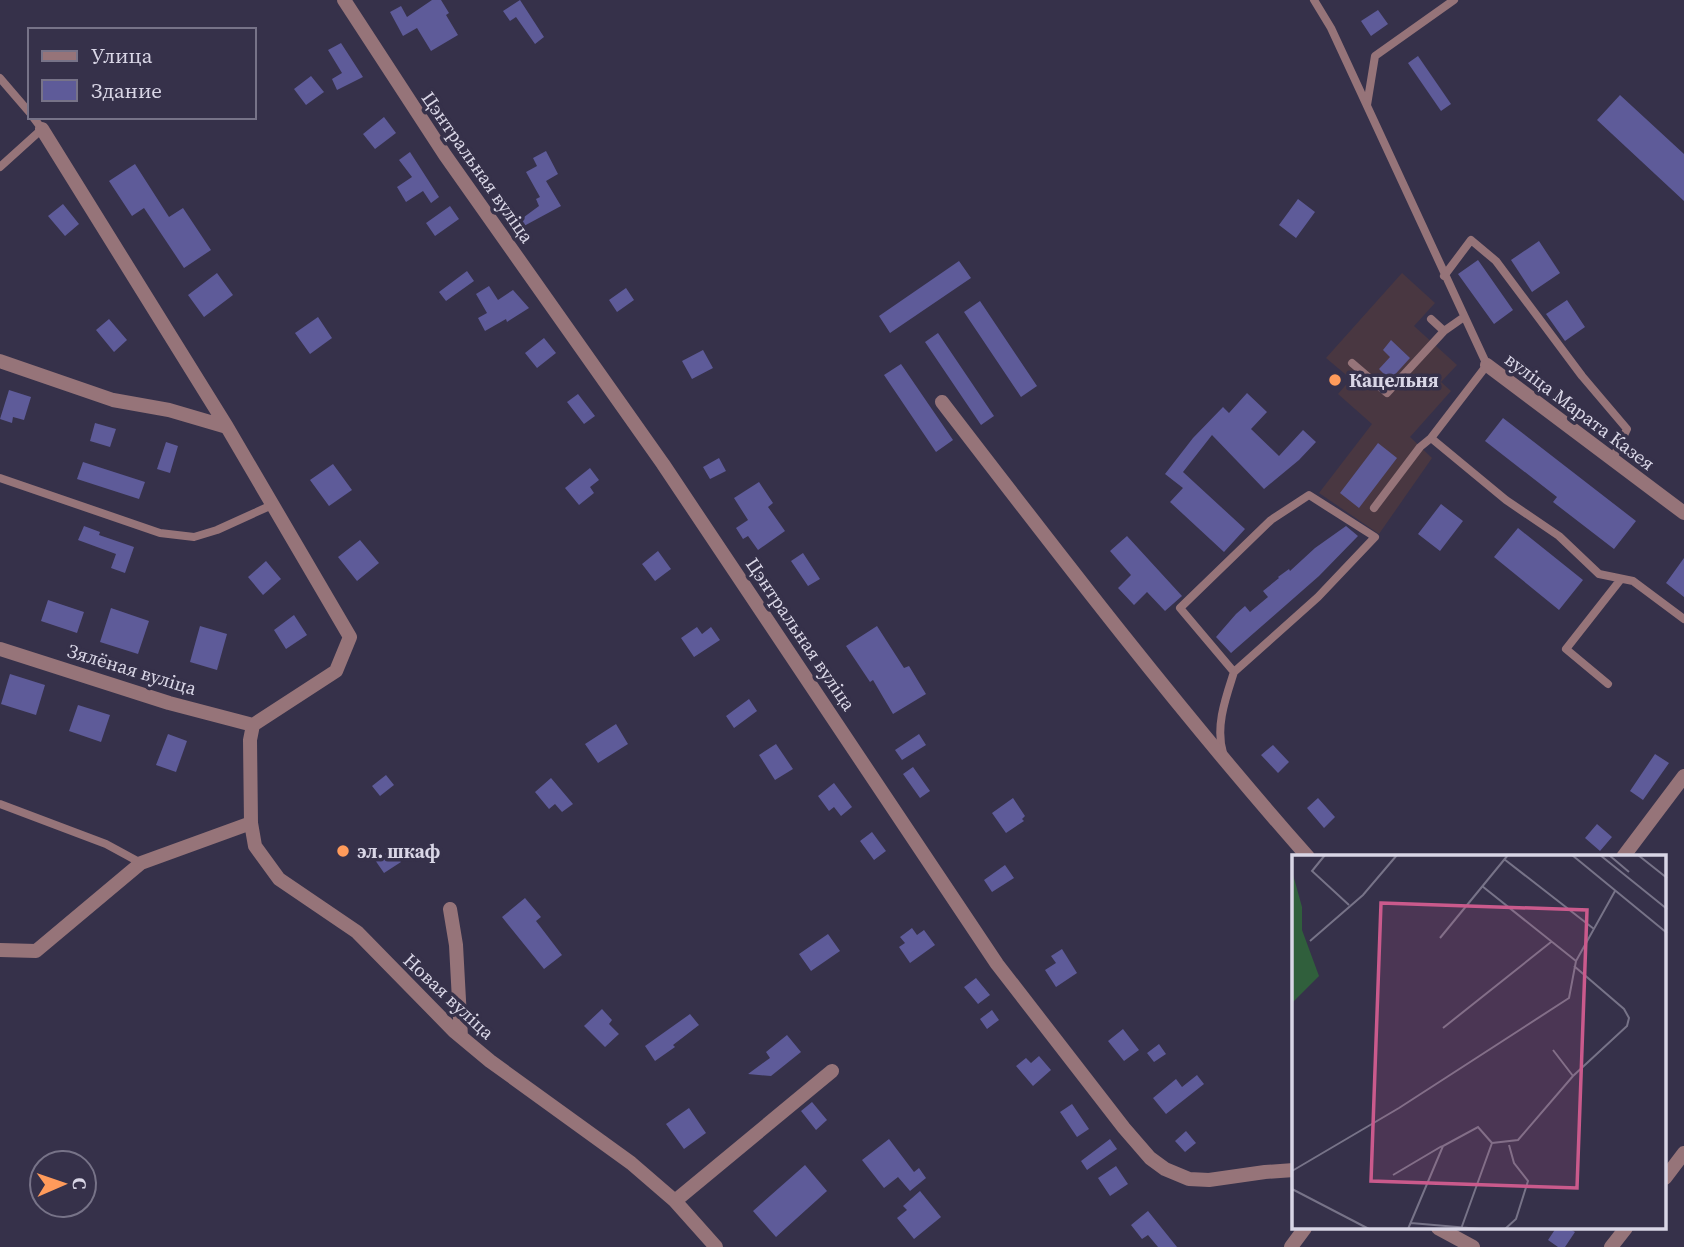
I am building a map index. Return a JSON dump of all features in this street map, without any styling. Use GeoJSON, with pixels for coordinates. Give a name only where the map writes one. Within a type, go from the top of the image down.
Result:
{"type":"FeatureCollection","features":[{"type":"Feature","properties":{"kind":"street","name":"Цэнтральная вуліца"},"geometry":{"type":"LineString","coordinates":[[344,0],[445,155],[663,464],[997,964],[1124,1128],[1150,1158],[1189,1179],[1209,1180],[1292,1170]]}},
{"type":"Feature","properties":{"kind":"street"},"geometry":{"type":"LineString","coordinates":[[38,123],[227,427],[350,637],[336,671],[253,724]]}},
{"type":"Feature","properties":{"kind":"street"},"geometry":{"type":"LineString","coordinates":[[0,361],[113,400],[169,410],[227,427]]}},
{"type":"Feature","properties":{"kind":"street","name":"вуліца Марата Казея"},"geometry":{"type":"LineString","coordinates":[[1487,365],[1684,513]]}},
{"type":"Feature","properties":{"kind":"street"},"geometry":{"type":"LineString","coordinates":[[942,402],[1070,569],[1228,765],[1306,855]]}},
{"type":"Feature","properties":{"kind":"street","name":"Зялёная вуліца"},"geometry":{"type":"LineString","coordinates":[[0,649],[169,703],[253,724]]}},
{"type":"Feature","properties":{"kind":"street","name":"Новая вуліца"},"geometry":{"type":"LineString","coordinates":[[253,724],[250,740],[251,824],[255,846],[279,879],[356,932],[461,1037],[490,1061],[631,1163],[675,1201],[716,1247]]}},
{"type":"Feature","properties":{"kind":"street"},"geometry":{"type":"LineString","coordinates":[[1625,855],[1684,776]]}},
{"type":"Feature","properties":{"kind":"street"},"geometry":{"type":"LineString","coordinates":[[0,950],[36,951],[141,863],[251,824]]}},
{"type":"Feature","properties":{"kind":"street"},"geometry":{"type":"LineString","coordinates":[[450,909],[456,946],[461,1037]]}},
{"type":"Feature","properties":{"kind":"street"},"geometry":{"type":"LineString","coordinates":[[675,1201],[832,1071]]}},
{"type":"Feature","properties":{"kind":"street"},"geometry":{"type":"LineString","coordinates":[[1666,1177],[1684,1153]]}},
{"type":"Feature","properties":{"kind":"street"},"geometry":{"type":"LineString","coordinates":[[1291,1247],[1304,1230]]}},
{"type":"Feature","properties":{"kind":"street"},"geometry":{"type":"LineString","coordinates":[[1442,1230],[1473,1247]]}},
{"type":"Feature","properties":{"kind":"street"},"geometry":{"type":"LineString","coordinates":[[1611,1247],[1624,1230]]}},
{"type":"Feature","properties":{"kind":"lane"},"geometry":{"type":"LineString","coordinates":[[1314,0],[1331,28],[1487,365],[1374,508]]}},
{"type":"Feature","properties":{"kind":"lane"},"geometry":{"type":"LineString","coordinates":[[1367,106],[1375,56],[1454,0]]}},
{"type":"Feature","properties":{"kind":"lane"},"geometry":{"type":"LineString","coordinates":[[0,78],[28,111]]}},
{"type":"Feature","properties":{"kind":"lane"},"geometry":{"type":"LineString","coordinates":[[0,167],[38,123]]}},
{"type":"Feature","properties":{"kind":"lane"},"geometry":{"type":"LineString","coordinates":[[1444,276],[1471,240],[1496,261],[1582,376],[1628,429],[1613,458]]}},
{"type":"Feature","properties":{"kind":"lane"},"geometry":{"type":"LineString","coordinates":[[1352,363],[1387,393],[1444,331],[1464,317]]}},
{"type":"Feature","properties":{"kind":"lane"},"geometry":{"type":"LineString","coordinates":[[1431,319],[1444,331]]}},
{"type":"Feature","properties":{"kind":"lane"},"geometry":{"type":"LineString","coordinates":[[1431,438],[1506,500],[1559,537],[1599,573],[1633,581],[1684,619]]}},
{"type":"Feature","properties":{"kind":"lane"},"geometry":{"type":"LineString","coordinates":[[0,478],[160,533],[194,537],[217,530],[272,505]]}},
{"type":"Feature","properties":{"kind":"lane"},"geometry":{"type":"LineString","coordinates":[[1228,765],[1220,742],[1223,706],[1234,672],[1318,597],[1375,537],[1309,495],[1271,520],[1180,608],[1234,672]]}},
{"type":"Feature","properties":{"kind":"lane"},"geometry":{"type":"LineString","coordinates":[[1608,684],[1566,649],[1620,579]]}},
{"type":"Feature","properties":{"kind":"lane"},"geometry":{"type":"LineString","coordinates":[[0,804],[106,844],[141,863]]}},
{"type":"Feature","properties":{"kind":"shaded area"},"geometry":{"type":"Polygon","coordinates":[[[1402,273],[1435,303],[1414,326],[1457,365],[1441,382],[1451,391],[1410,437],[1432,458],[1379,534],[1319,493],[1372,424],[1338,394],[1351,379],[1326,358],[1402,273]]]}},
{"type":"Feature","properties":{"kind":"building"},"geometry":{"type":"Polygon","coordinates":[[[432,0],[441,0],[458,35],[431,51],[417,28],[403,36],[390,12],[401,6],[407,17],[432,0]]]}},
{"type":"Feature","properties":{"kind":"building"},"geometry":{"type":"Polygon","coordinates":[[[520,0],[544,37],[535,44],[516,17],[510,21],[503,11],[520,0]]]}},
{"type":"Feature","properties":{"kind":"building"},"geometry":{"type":"Polygon","coordinates":[[[1378,10],[1388,24],[1371,36],[1361,21],[1378,10]]]}},
{"type":"Feature","properties":{"kind":"building"},"geometry":{"type":"Polygon","coordinates":[[[341,43],[363,77],[337,90],[332,79],[342,73],[328,50],[341,43]]]}},
{"type":"Feature","properties":{"kind":"building"},"geometry":{"type":"Polygon","coordinates":[[[1418,56],[1451,104],[1441,111],[1408,63],[1418,56]]]}},
{"type":"Feature","properties":{"kind":"building"},"geometry":{"type":"Polygon","coordinates":[[[311,76],[324,92],[306,105],[294,89],[311,76]]]}},
{"type":"Feature","properties":{"kind":"building"},"geometry":{"type":"Polygon","coordinates":[[[1620,95],[1684,154],[1684,201],[1597,120],[1620,95]]]}},
{"type":"Feature","properties":{"kind":"building"},"geometry":{"type":"Polygon","coordinates":[[[384,117],[396,133],[375,149],[363,134],[384,117]]]}},
{"type":"Feature","properties":{"kind":"building"},"geometry":{"type":"Polygon","coordinates":[[[546,151],[558,174],[546,181],[561,206],[524,226],[520,220],[539,206],[536,199],[540,197],[526,172],[537,166],[533,158],[546,151]]]}},
{"type":"Feature","properties":{"kind":"building"},"geometry":{"type":"Polygon","coordinates":[[[410,152],[439,197],[431,203],[423,191],[406,202],[397,187],[412,177],[399,160],[410,152]]]}},
{"type":"Feature","properties":{"kind":"building"},"geometry":{"type":"Polygon","coordinates":[[[135,164],[169,217],[183,208],[211,250],[184,268],[144,208],[132,216],[109,181],[135,164]]]}},
{"type":"Feature","properties":{"kind":"building"},"geometry":{"type":"Polygon","coordinates":[[[1298,199],[1315,212],[1296,238],[1279,225],[1298,199]]]}},
{"type":"Feature","properties":{"kind":"building"},"geometry":{"type":"Polygon","coordinates":[[[63,204],[79,224],[65,236],[48,216],[63,204]]]}},
{"type":"Feature","properties":{"kind":"building"},"geometry":{"type":"Polygon","coordinates":[[[450,206],[459,219],[435,236],[426,223],[450,206]]]}},
{"type":"Feature","properties":{"kind":"building"},"geometry":{"type":"Polygon","coordinates":[[[1539,241],[1560,273],[1532,292],[1511,260],[1539,241]]]}},
{"type":"Feature","properties":{"kind":"building"},"geometry":{"type":"Polygon","coordinates":[[[1478,260],[1513,310],[1494,324],[1458,274],[1478,260]]]}},
{"type":"Feature","properties":{"kind":"building"},"geometry":{"type":"Polygon","coordinates":[[[959,261],[971,278],[890,333],[879,316],[959,261]]]}},
{"type":"Feature","properties":{"kind":"building"},"geometry":{"type":"Polygon","coordinates":[[[467,271],[474,281],[446,301],[439,292],[467,271]]]}},
{"type":"Feature","properties":{"kind":"building"},"geometry":{"type":"Polygon","coordinates":[[[217,273],[233,295],[204,317],[188,295],[217,273]]]}},
{"type":"Feature","properties":{"kind":"building"},"geometry":{"type":"Polygon","coordinates":[[[489,286],[498,300],[513,290],[529,308],[507,322],[506,319],[485,331],[478,318],[487,313],[476,294],[489,286]]]}},
{"type":"Feature","properties":{"kind":"building"},"geometry":{"type":"Polygon","coordinates":[[[626,288],[634,300],[617,312],[609,300],[626,288]]]}},
{"type":"Feature","properties":{"kind":"building"},"geometry":{"type":"Polygon","coordinates":[[[1567,300],[1585,327],[1565,341],[1546,314],[1567,300]]]}},
{"type":"Feature","properties":{"kind":"building"},"geometry":{"type":"Polygon","coordinates":[[[980,301],[1037,386],[1021,397],[964,312],[980,301]]]}},
{"type":"Feature","properties":{"kind":"building"},"geometry":{"type":"Polygon","coordinates":[[[318,317],[332,338],[310,354],[295,333],[318,317]]]}},
{"type":"Feature","properties":{"kind":"building"},"geometry":{"type":"Polygon","coordinates":[[[109,319],[127,340],[114,352],[96,330],[109,319]]]}},
{"type":"Feature","properties":{"kind":"building"},"geometry":{"type":"Polygon","coordinates":[[[938,333],[994,416],[981,425],[925,342],[938,333]]]}},
{"type":"Feature","properties":{"kind":"building"},"geometry":{"type":"Polygon","coordinates":[[[544,338],[556,353],[537,368],[525,353],[544,338]]]}},
{"type":"Feature","properties":{"kind":"building"},"geometry":{"type":"Polygon","coordinates":[[[1391,340],[1410,358],[1390,380],[1379,369],[1390,357],[1383,350],[1391,340]]]}},
{"type":"Feature","properties":{"kind":"building"},"geometry":{"type":"Polygon","coordinates":[[[703,350],[713,368],[692,379],[682,361],[703,350]]]}},
{"type":"Feature","properties":{"kind":"building"},"geometry":{"type":"Polygon","coordinates":[[[901,364],[953,440],[936,452],[884,375],[901,364]]]}},
{"type":"Feature","properties":{"kind":"building"},"geometry":{"type":"Polygon","coordinates":[[[9,390],[31,397],[24,420],[13,417],[12,423],[0,419],[9,390]]]}},
{"type":"Feature","properties":{"kind":"building"},"geometry":{"type":"Polygon","coordinates":[[[1247,393],[1267,412],[1251,429],[1279,456],[1303,430],[1316,442],[1264,489],[1212,435],[1183,472],[1245,529],[1224,552],[1170,502],[1183,488],[1165,474],[1193,438],[1223,407],[1229,413],[1247,393]]]}},
{"type":"Feature","properties":{"kind":"building"},"geometry":{"type":"Polygon","coordinates":[[[578,394],[595,416],[584,424],[567,402],[578,394]]]}},
{"type":"Feature","properties":{"kind":"building"},"geometry":{"type":"Polygon","coordinates":[[[1503,418],[1636,521],[1614,549],[1553,502],[1557,497],[1485,441],[1503,418]]]}},
{"type":"Feature","properties":{"kind":"building"},"geometry":{"type":"Polygon","coordinates":[[[95,423],[116,429],[110,447],[90,441],[95,423]]]}},
{"type":"Feature","properties":{"kind":"building"},"geometry":{"type":"Polygon","coordinates":[[[166,442],[178,446],[170,473],[157,469],[166,442]]]}},
{"type":"Feature","properties":{"kind":"building"},"geometry":{"type":"Polygon","coordinates":[[[1378,443],[1397,458],[1359,508],[1340,493],[1378,443]]]}},
{"type":"Feature","properties":{"kind":"building"},"geometry":{"type":"Polygon","coordinates":[[[719,458],[726,471],[710,479],[703,467],[719,458]]]}},
{"type":"Feature","properties":{"kind":"building"},"geometry":{"type":"Polygon","coordinates":[[[83,462],[145,482],[139,499],[77,479],[83,462]]]}},
{"type":"Feature","properties":{"kind":"building"},"geometry":{"type":"Polygon","coordinates":[[[333,464],[352,490],[329,506],[310,480],[333,464]]]}},
{"type":"Feature","properties":{"kind":"building"},"geometry":{"type":"Polygon","coordinates":[[[590,468],[599,480],[590,487],[594,493],[579,505],[565,488],[590,468]]]}},
{"type":"Feature","properties":{"kind":"building"},"geometry":{"type":"Polygon","coordinates":[[[759,482],[773,503],[768,507],[785,531],[758,550],[748,536],[743,539],[736,528],[748,520],[734,498],[759,482]]]}},
{"type":"Feature","properties":{"kind":"building"},"geometry":{"type":"Polygon","coordinates":[[[1441,504],[1463,521],[1440,551],[1418,534],[1441,504]]]}},
{"type":"Feature","properties":{"kind":"building"},"geometry":{"type":"Polygon","coordinates":[[[84,526],[100,532],[99,535],[134,547],[125,573],[111,568],[116,554],[78,540],[84,526]]]}},
{"type":"Feature","properties":{"kind":"building"},"geometry":{"type":"Polygon","coordinates":[[[1346,526],[1358,536],[1319,576],[1231,653],[1216,637],[1236,614],[1245,606],[1250,612],[1268,597],[1263,591],[1278,577],[1289,569],[1290,571],[1315,548],[1346,526]]]}},
{"type":"Feature","properties":{"kind":"building"},"geometry":{"type":"Polygon","coordinates":[[[1518,528],[1583,580],[1559,610],[1494,557],[1518,528]]]}},
{"type":"Feature","properties":{"kind":"building"},"geometry":{"type":"Polygon","coordinates":[[[1127,536],[1182,596],[1165,611],[1147,592],[1134,605],[1118,588],[1131,575],[1110,551],[1127,536]]]}},
{"type":"Feature","properties":{"kind":"building"},"geometry":{"type":"Polygon","coordinates":[[[360,540],[379,563],[357,581],[338,557],[360,540]]]}},
{"type":"Feature","properties":{"kind":"building"},"geometry":{"type":"Polygon","coordinates":[[[658,551],[671,569],[655,581],[642,564],[658,551]]]}},
{"type":"Feature","properties":{"kind":"building"},"geometry":{"type":"Polygon","coordinates":[[[803,553],[820,579],[808,586],[791,561],[803,553]]]}},
{"type":"Feature","properties":{"kind":"building"},"geometry":{"type":"Polygon","coordinates":[[[1684,558],[1684,597],[1666,583],[1684,558]]]}},
{"type":"Feature","properties":{"kind":"building"},"geometry":{"type":"Polygon","coordinates":[[[266,561],[281,579],[263,595],[248,577],[266,561]]]}},
{"type":"Feature","properties":{"kind":"building"},"geometry":{"type":"Polygon","coordinates":[[[48,600],[84,612],[77,633],[41,621],[48,600]]]}},
{"type":"Feature","properties":{"kind":"building"},"geometry":{"type":"Polygon","coordinates":[[[111,608],[149,621],[138,654],[100,642],[111,608]]]}},
{"type":"Feature","properties":{"kind":"building"},"geometry":{"type":"Polygon","coordinates":[[[294,615],[307,635],[286,649],[274,630],[294,615]]]}},
{"type":"Feature","properties":{"kind":"building"},"geometry":{"type":"Polygon","coordinates":[[[200,626],[227,634],[217,670],[190,662],[200,626]]]}},
{"type":"Feature","properties":{"kind":"building"},"geometry":{"type":"Polygon","coordinates":[[[877,626],[904,668],[909,666],[926,694],[893,714],[873,680],[870,682],[846,646],[877,626]]]}},
{"type":"Feature","properties":{"kind":"building"},"geometry":{"type":"Polygon","coordinates":[[[697,627],[702,634],[711,627],[720,640],[694,657],[681,638],[697,627]]]}},
{"type":"Feature","properties":{"kind":"building"},"geometry":{"type":"Polygon","coordinates":[[[10,674],[45,685],[36,715],[1,704],[10,674]]]}},
{"type":"Feature","properties":{"kind":"building"},"geometry":{"type":"Polygon","coordinates":[[[749,699],[757,711],[734,728],[726,716],[749,699]]]}},
{"type":"Feature","properties":{"kind":"building"},"geometry":{"type":"Polygon","coordinates":[[[78,705],[110,715],[101,742],[69,731],[78,705]]]}},
{"type":"Feature","properties":{"kind":"building"},"geometry":{"type":"Polygon","coordinates":[[[616,724],[628,744],[598,763],[585,744],[616,724]]]}},
{"type":"Feature","properties":{"kind":"building"},"geometry":{"type":"Polygon","coordinates":[[[168,734],[187,741],[176,772],[156,765],[168,734]]]}},
{"type":"Feature","properties":{"kind":"building"},"geometry":{"type":"Polygon","coordinates":[[[919,734],[926,745],[902,760],[895,750],[919,734]]]}},
{"type":"Feature","properties":{"kind":"building"},"geometry":{"type":"Polygon","coordinates":[[[776,744],[793,769],[775,780],[759,755],[776,744]]]}},
{"type":"Feature","properties":{"kind":"building"},"geometry":{"type":"Polygon","coordinates":[[[1273,745],[1289,762],[1278,773],[1261,755],[1273,745]]]}},
{"type":"Feature","properties":{"kind":"building"},"geometry":{"type":"Polygon","coordinates":[[[1655,754],[1669,763],[1643,800],[1630,791],[1655,754]]]}},
{"type":"Feature","properties":{"kind":"building"},"geometry":{"type":"Polygon","coordinates":[[[913,767],[930,791],[920,798],[903,774],[913,767]]]}},
{"type":"Feature","properties":{"kind":"building"},"geometry":{"type":"Polygon","coordinates":[[[386,775],[394,785],[380,796],[372,786],[386,775]]]}},
{"type":"Feature","properties":{"kind":"building"},"geometry":{"type":"Polygon","coordinates":[[[551,778],[573,804],[562,812],[555,804],[549,809],[535,792],[551,778]]]}},
{"type":"Feature","properties":{"kind":"building"},"geometry":{"type":"Polygon","coordinates":[[[834,783],[852,807],[841,816],[834,807],[829,811],[818,796],[834,783]]]}},
{"type":"Feature","properties":{"kind":"building"},"geometry":{"type":"Polygon","coordinates":[[[1013,798],[1025,816],[1022,819],[1024,821],[1006,833],[992,813],[1013,798]]]}},
{"type":"Feature","properties":{"kind":"building"},"geometry":{"type":"Polygon","coordinates":[[[1318,798],[1335,817],[1324,828],[1307,808],[1318,798]]]}},
{"type":"Feature","properties":{"kind":"building"},"geometry":{"type":"Polygon","coordinates":[[[1597,824],[1612,837],[1600,851],[1585,838],[1597,824]]]}},
{"type":"Feature","properties":{"kind":"building"},"geometry":{"type":"Polygon","coordinates":[[[872,832],[886,851],[874,860],[860,841],[872,832]]]}},
{"type":"Feature","properties":{"kind":"building"},"geometry":{"type":"Polygon","coordinates":[[[392,849],[401,862],[384,873],[375,860],[392,849]]]}},
{"type":"Feature","properties":{"kind":"building"},"geometry":{"type":"Polygon","coordinates":[[[1005,865],[1014,878],[992,892],[984,880],[1005,865]]]}},
{"type":"Feature","properties":{"kind":"building"},"geometry":{"type":"Polygon","coordinates":[[[525,898],[541,917],[536,921],[562,955],[544,969],[502,917],[525,898]]]}},
{"type":"Feature","properties":{"kind":"building"},"geometry":{"type":"Polygon","coordinates":[[[912,928],[917,935],[924,930],[935,945],[910,963],[899,947],[905,943],[900,937],[912,928]]]}},
{"type":"Feature","properties":{"kind":"building"},"geometry":{"type":"Polygon","coordinates":[[[828,934],[840,951],[811,971],[799,954],[828,934]]]}},
{"type":"Feature","properties":{"kind":"building"},"geometry":{"type":"Polygon","coordinates":[[[1062,949],[1077,973],[1056,987],[1045,970],[1056,963],[1051,956],[1062,949]]]}},
{"type":"Feature","properties":{"kind":"building"},"geometry":{"type":"Polygon","coordinates":[[[976,978],[990,995],[978,1004],[964,987],[976,978]]]}},
{"type":"Feature","properties":{"kind":"building"},"geometry":{"type":"Polygon","coordinates":[[[602,1009],[612,1020],[609,1024],[619,1034],[605,1047],[584,1026],[602,1009]]]}},
{"type":"Feature","properties":{"kind":"building"},"geometry":{"type":"Polygon","coordinates":[[[992,1010],[999,1020],[987,1029],[980,1019],[992,1010]]]}},
{"type":"Feature","properties":{"kind":"building"},"geometry":{"type":"Polygon","coordinates":[[[690,1014],[699,1025],[655,1061],[645,1046],[690,1014]]]}},
{"type":"Feature","properties":{"kind":"building"},"geometry":{"type":"Polygon","coordinates":[[[1123,1029],[1139,1050],[1124,1061],[1108,1041],[1123,1029]]]}},
{"type":"Feature","properties":{"kind":"building"},"geometry":{"type":"Polygon","coordinates":[[[787,1035],[801,1052],[771,1076],[748,1074],[770,1058],[766,1052],[787,1035]]]}},
{"type":"Feature","properties":{"kind":"building"},"geometry":{"type":"Polygon","coordinates":[[[1159,1044],[1166,1054],[1154,1062],[1147,1053],[1159,1044]]]}},
{"type":"Feature","properties":{"kind":"building"},"geometry":{"type":"Polygon","coordinates":[[[1039,1056],[1051,1070],[1033,1086],[1016,1066],[1026,1058],[1031,1063],[1039,1056]]]}},
{"type":"Feature","properties":{"kind":"building"},"geometry":{"type":"Polygon","coordinates":[[[1197,1075],[1204,1084],[1166,1114],[1153,1098],[1176,1079],[1182,1087],[1197,1075]]]}},
{"type":"Feature","properties":{"kind":"building"},"geometry":{"type":"Polygon","coordinates":[[[812,1102],[827,1120],[816,1130],[801,1111],[812,1102]]]}},
{"type":"Feature","properties":{"kind":"building"},"geometry":{"type":"Polygon","coordinates":[[[1072,1104],[1089,1129],[1077,1137],[1060,1112],[1072,1104]]]}},
{"type":"Feature","properties":{"kind":"building"},"geometry":{"type":"Polygon","coordinates":[[[689,1108],[706,1133],[684,1149],[666,1124],[689,1108]]]}},
{"type":"Feature","properties":{"kind":"building"},"geometry":{"type":"Polygon","coordinates":[[[1186,1131],[1196,1143],[1185,1152],[1175,1141],[1186,1131]]]}},
{"type":"Feature","properties":{"kind":"building"},"geometry":{"type":"Polygon","coordinates":[[[889,1139],[914,1172],[919,1168],[926,1178],[910,1191],[898,1177],[884,1188],[862,1160],[889,1139]]]}},
{"type":"Feature","properties":{"kind":"building"},"geometry":{"type":"Polygon","coordinates":[[[1110,1139],[1117,1149],[1087,1170],[1081,1161],[1110,1139]]]}},
{"type":"Feature","properties":{"kind":"building"},"geometry":{"type":"Polygon","coordinates":[[[805,1165],[827,1191],[776,1237],[753,1211],[805,1165]]]}},
{"type":"Feature","properties":{"kind":"building"},"geometry":{"type":"Polygon","coordinates":[[[1116,1166],[1128,1184],[1110,1196],[1098,1178],[1116,1166]]]}},
{"type":"Feature","properties":{"kind":"building"},"geometry":{"type":"Polygon","coordinates":[[[920,1191],[941,1217],[914,1239],[897,1218],[907,1210],[903,1206],[920,1191]]]}},
{"type":"Feature","properties":{"kind":"building"},"geometry":{"type":"Polygon","coordinates":[[[1148,1211],[1177,1247],[1158,1247],[1148,1235],[1142,1239],[1131,1225],[1148,1211]]]}},
{"type":"Feature","properties":{"kind":"building"},"geometry":{"type":"Polygon","coordinates":[[[1555,1230],[1575,1232],[1565,1247],[1558,1247],[1548,1240],[1555,1230]]]}},
{"type":"Feature","properties":{"kind":"place","name":"Кацельня"},"geometry":{"type":"Point","coordinates":[1335,380]}},
{"type":"Feature","properties":{"kind":"place","name":"эл. шкаф"},"geometry":{"type":"Point","coordinates":[343,851]}}]}
